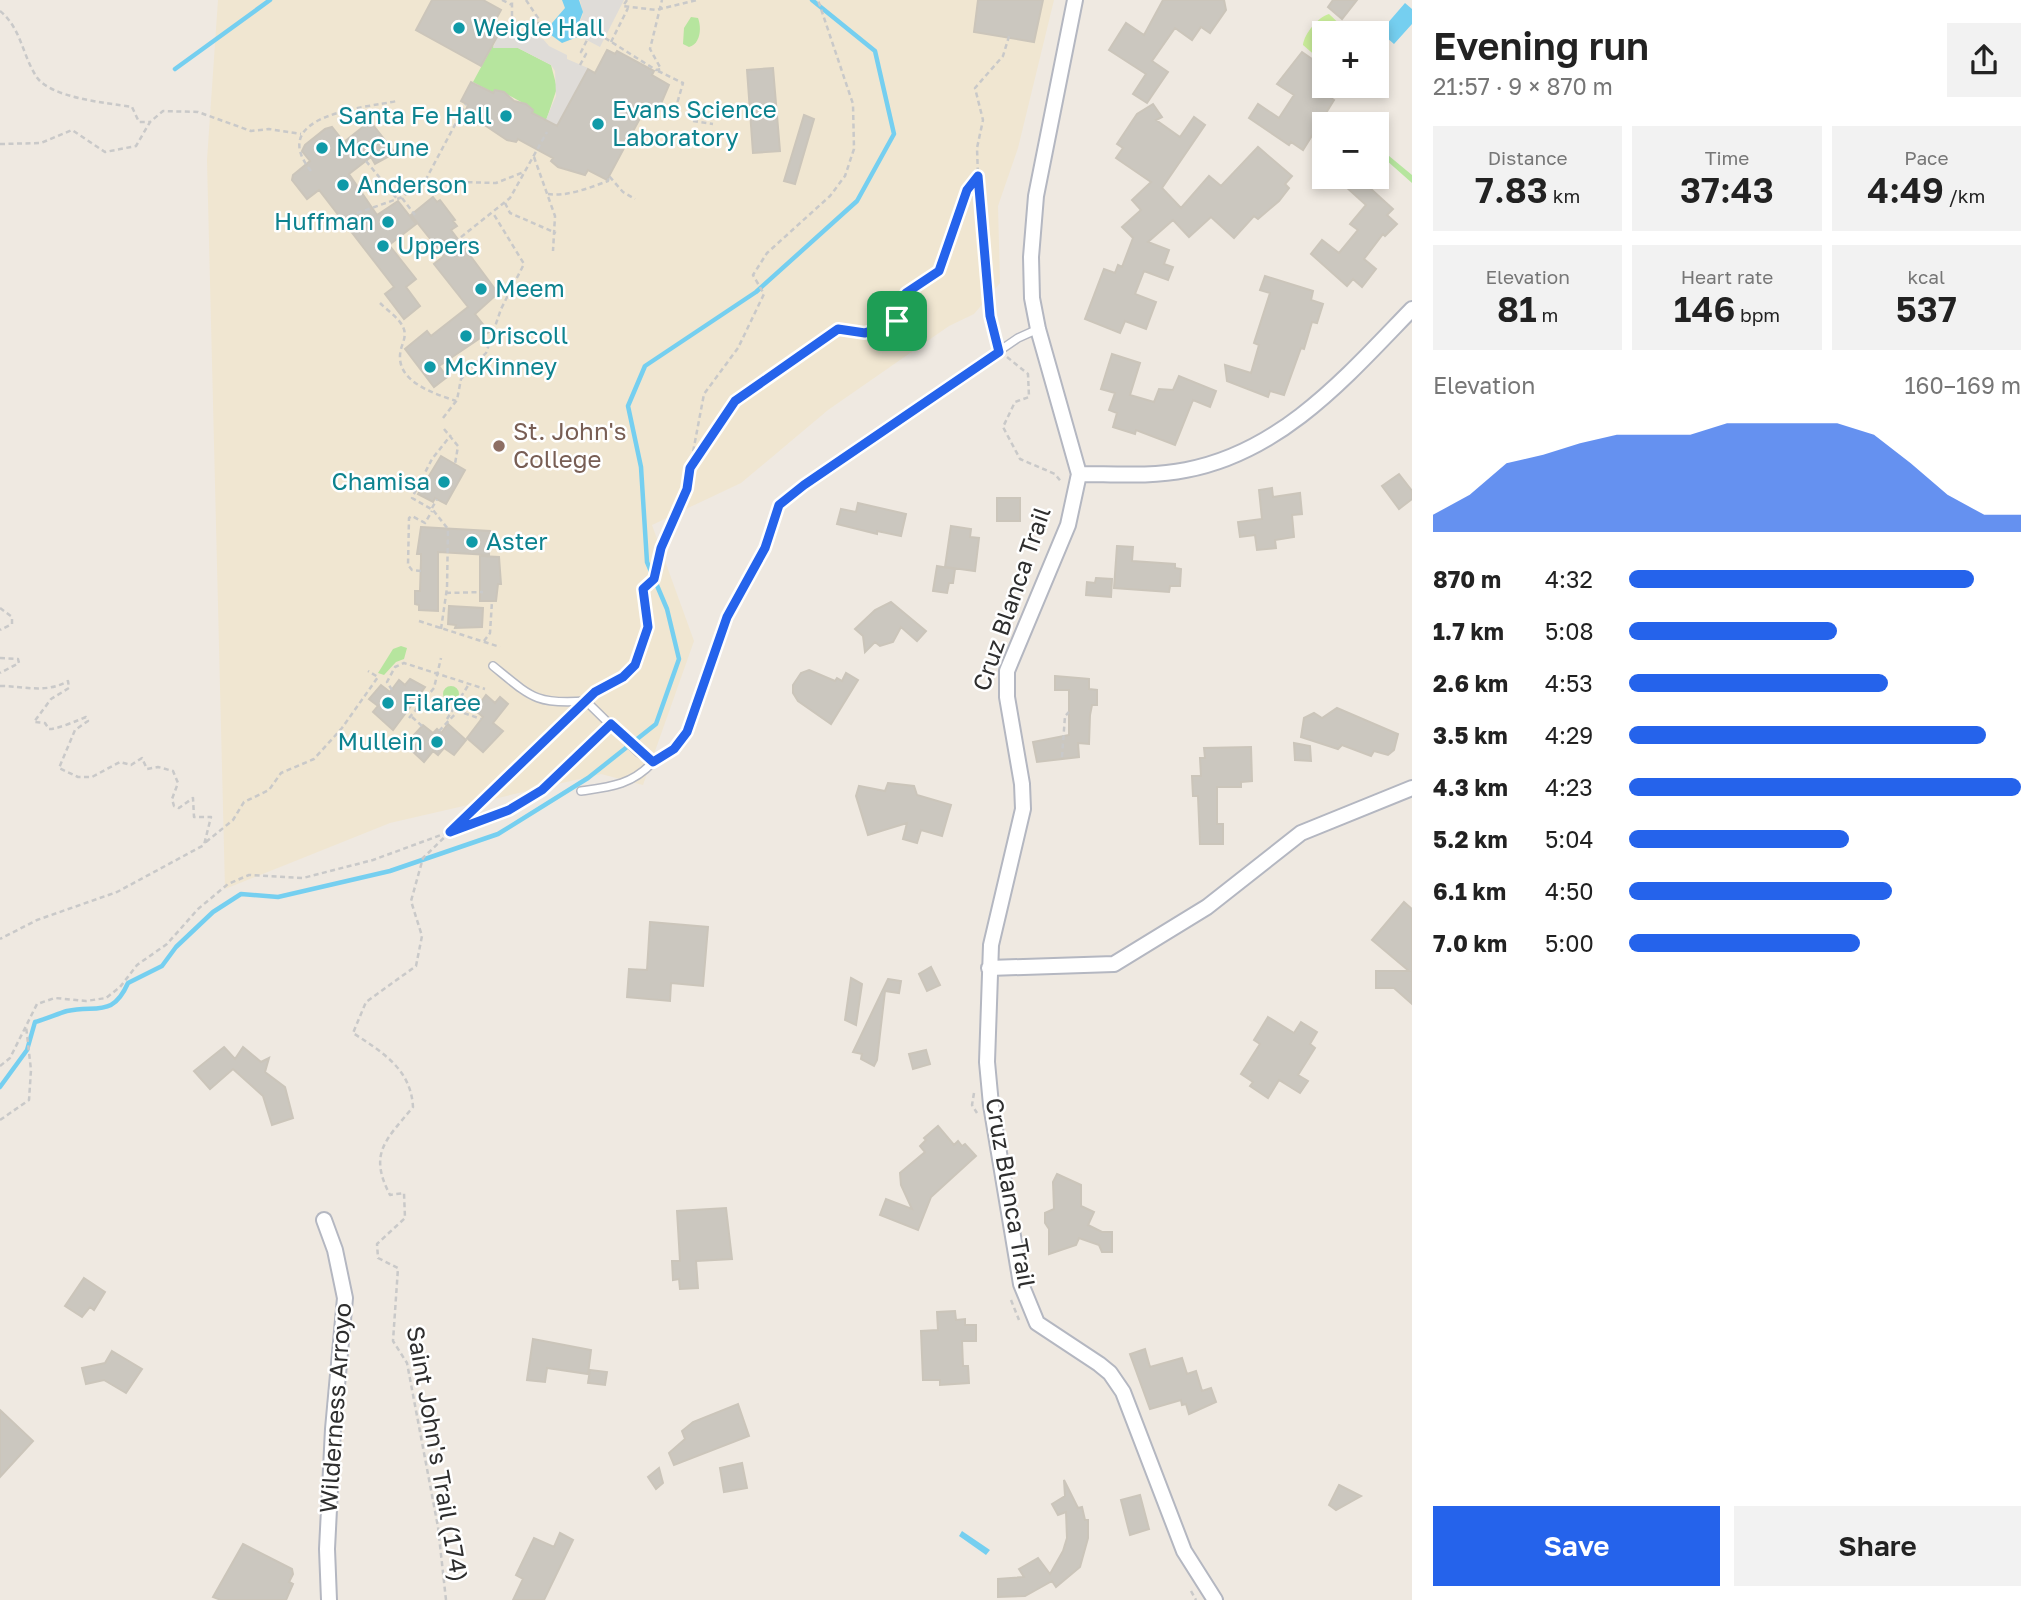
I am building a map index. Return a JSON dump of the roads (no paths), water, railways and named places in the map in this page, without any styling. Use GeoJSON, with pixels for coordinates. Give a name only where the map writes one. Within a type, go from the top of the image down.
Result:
{"type":"FeatureCollection","features":[{"type":"Feature","properties":{"kind":"street"},"geometry":{"type":"LineString","coordinates":[[1075,0],[1032,222],[1032,298],[1079,474],[1069,525],[1007,671],[1007,697],[1023,784],[1023,809],[997,919],[989,968],[987,1062],[991,1105],[1027,1304],[1037,1324],[1099,1364],[1110,1373],[1123,1392],[1184,1552],[1214,1600]]}},
{"type":"Feature","properties":{"kind":"street"},"geometry":{"type":"LineString","coordinates":[[1079,474],[1184,471],[1234,456],[1258,444],[1312,408],[1412,309]]}},
{"type":"Feature","properties":{"kind":"street"},"geometry":{"type":"LineString","coordinates":[[989,968],[1114,964],[1207,906],[1301,833],[1412,788]]}},
{"type":"Feature","properties":{"kind":"street","name":"Wilderness Arroyo"},"geometry":{"type":"LineString","coordinates":[[324,1220],[335,1250],[345,1298],[332,1429],[327,1549],[329,1600]]}},
{"type":"Feature","properties":{"kind":"lane"},"geometry":{"type":"LineString","coordinates":[[581,791],[621,786],[641,775],[653,762],[674,749],[687,732],[727,617],[765,548],[779,505],[804,485],[1038,328]]}},
{"type":"Feature","properties":{"kind":"lane"},"geometry":{"type":"LineString","coordinates":[[493,666],[532,697],[555,703],[586,701],[638,752],[653,762]]}},
{"type":"Feature","properties":{"kind":"water"},"geometry":{"type":"Polygon","coordinates":[[[562,0],[579,0],[583,12],[575,33],[580,36],[562,43],[551,35],[552,23],[565,8],[562,0]]]}},
{"type":"Feature","properties":{"kind":"water"},"geometry":{"type":"Polygon","coordinates":[[[1405,3],[1412,9],[1412,24],[1394,44],[1389,40],[1389,22],[1405,3]]]}},
{"type":"Feature","properties":{"kind":"water"},"geometry":{"type":"Polygon","coordinates":[[[962,1531],[990,1550],[986,1555],[959,1536],[962,1531]]]}},
{"type":"Feature","properties":{"kind":"waterway"},"geometry":{"type":"LineString","coordinates":[[175,69],[270,0]]}},
{"type":"Feature","properties":{"kind":"waterway"},"geometry":{"type":"LineString","coordinates":[[0,1087],[27,1050],[35,1022],[67,1011],[110,1005],[122,994],[128,983],[162,966],[176,947],[213,912],[241,894],[278,897],[390,871],[498,834],[588,778],[656,724],[679,659],[667,609],[647,562],[641,467],[628,406],[645,366],[756,292],[857,201],[894,134],[875,51],[812,0]]}},
{"type":"Feature","properties":{"kind":"place","name":"Weigle Hall"},"geometry":{"type":"Point","coordinates":[459,28]}},
{"type":"Feature","properties":{"kind":"place","name":"Santa Fe Hall"},"geometry":{"type":"Point","coordinates":[506,116]}},
{"type":"Feature","properties":{"kind":"place","name":"Evans Science Laboratory"},"geometry":{"type":"Point","coordinates":[598,124]}},
{"type":"Feature","properties":{"kind":"place","name":"McCune"},"geometry":{"type":"Point","coordinates":[322,148]}},
{"type":"Feature","properties":{"kind":"place","name":"Anderson"},"geometry":{"type":"Point","coordinates":[343,185]}},
{"type":"Feature","properties":{"kind":"place","name":"Huffman"},"geometry":{"type":"Point","coordinates":[388,222]}},
{"type":"Feature","properties":{"kind":"place","name":"Uppers"},"geometry":{"type":"Point","coordinates":[383,246]}},
{"type":"Feature","properties":{"kind":"place","name":"Meem"},"geometry":{"type":"Point","coordinates":[481,289]}},
{"type":"Feature","properties":{"kind":"place","name":"Driscoll"},"geometry":{"type":"Point","coordinates":[466,336]}},
{"type":"Feature","properties":{"kind":"place","name":"McKinney"},"geometry":{"type":"Point","coordinates":[430,367]}},
{"type":"Feature","properties":{"kind":"place","name":"St. John's College"},"geometry":{"type":"Point","coordinates":[499,446]}},
{"type":"Feature","properties":{"kind":"place","name":"Chamisa"},"geometry":{"type":"Point","coordinates":[444,482]}},
{"type":"Feature","properties":{"kind":"place","name":"Aster"},"geometry":{"type":"Point","coordinates":[472,542]}},
{"type":"Feature","properties":{"kind":"place","name":"Filaree"},"geometry":{"type":"Point","coordinates":[388,703]}},
{"type":"Feature","properties":{"kind":"place","name":"Mullein"},"geometry":{"type":"Point","coordinates":[437,742]}}]}
